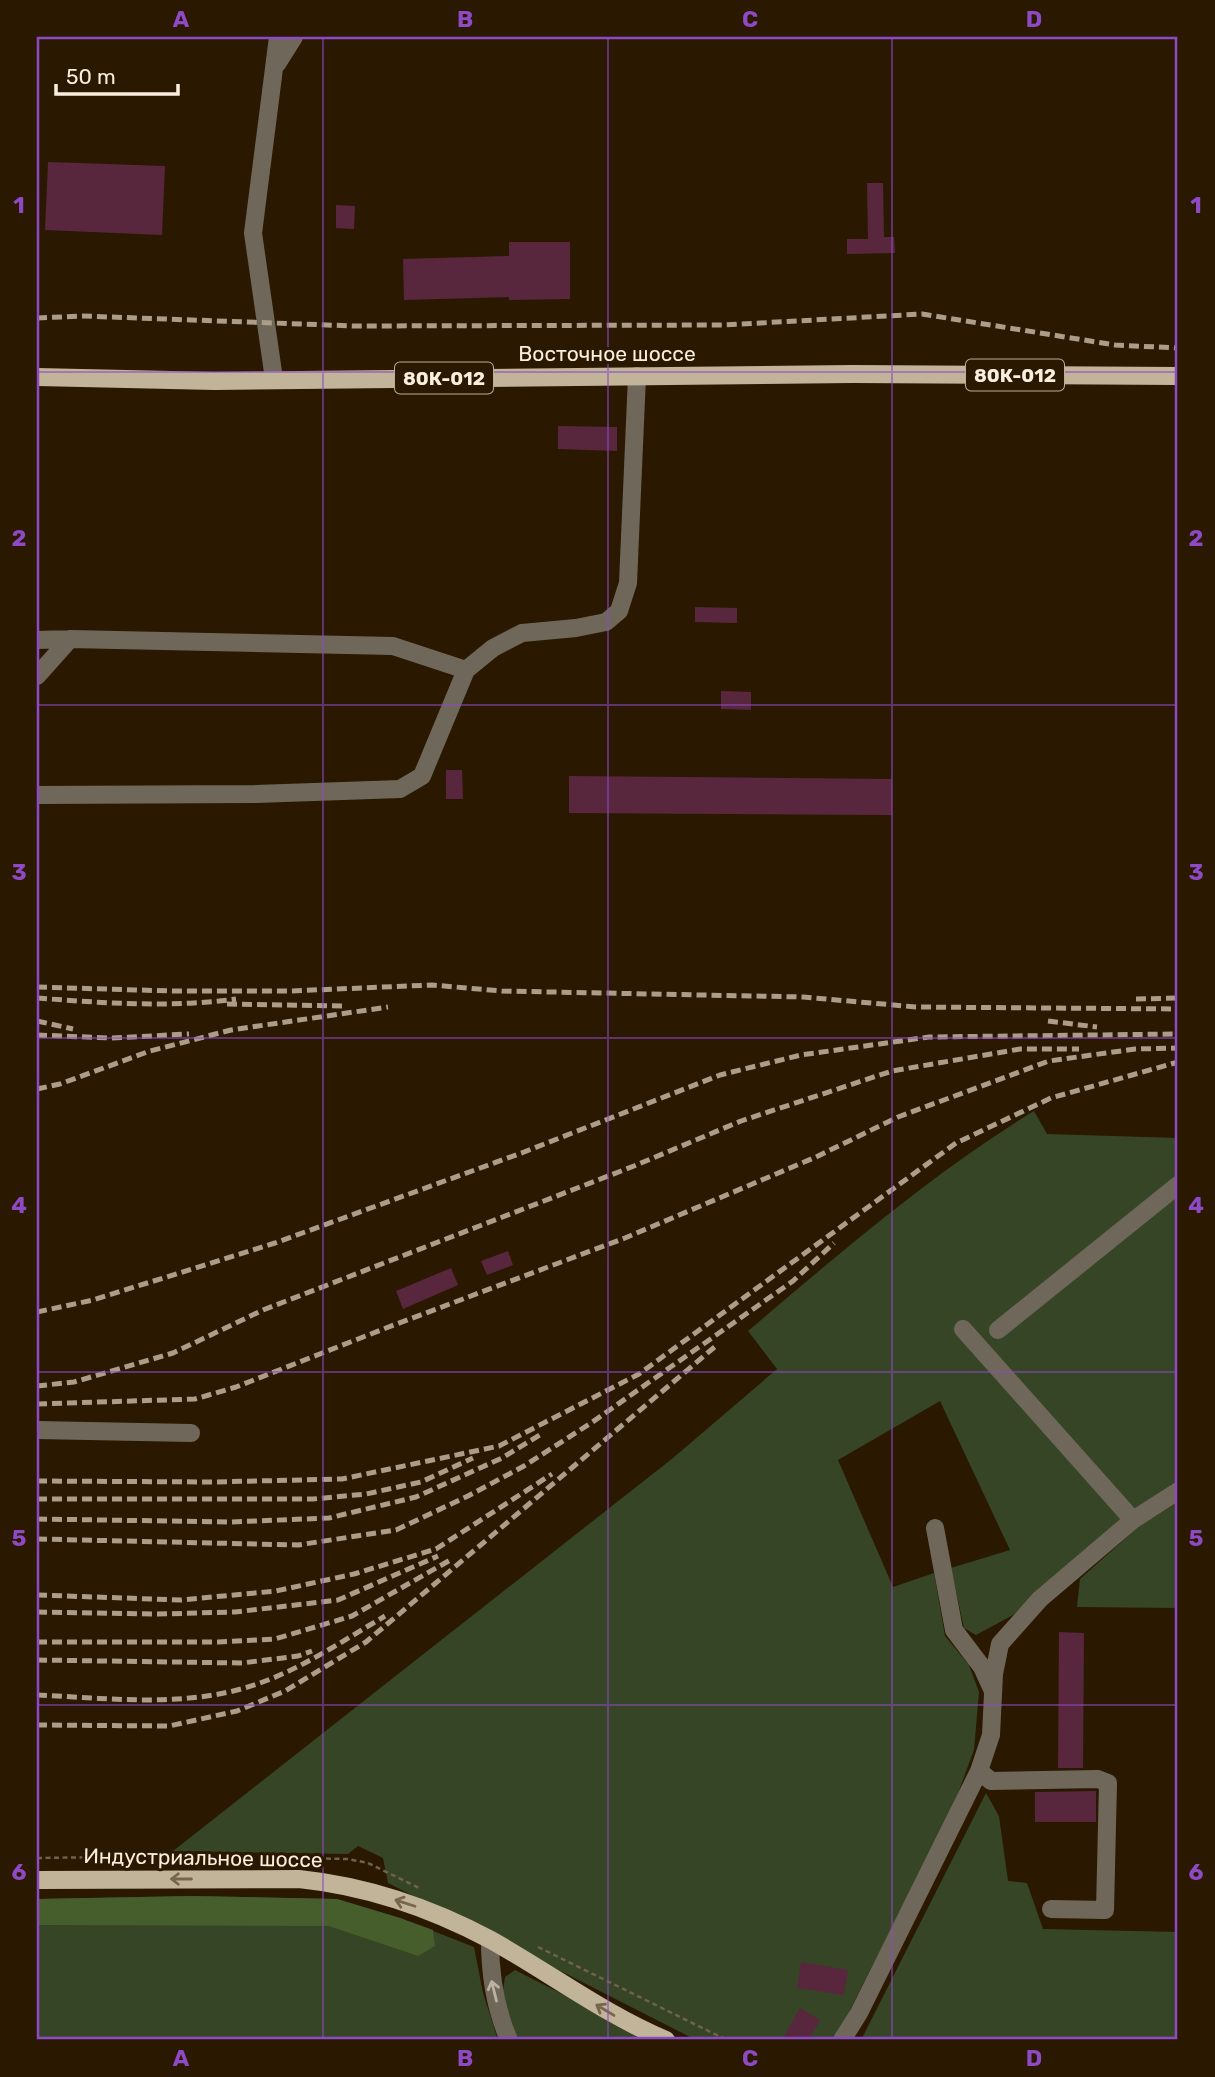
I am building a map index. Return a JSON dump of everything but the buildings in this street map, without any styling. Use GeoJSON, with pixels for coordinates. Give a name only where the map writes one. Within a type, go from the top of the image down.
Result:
{"type":"FeatureCollection","features":[{"type":"Feature","properties":{"kind":"main road","name":"Восточное шоссе"},"geometry":{"type":"LineString","coordinates":[[37,377],[215,381],[852,374],[1178,376]]}},
{"type":"Feature","properties":{"kind":"main road","name":"Индустриальное шоссе"},"geometry":{"type":"LineString","coordinates":[[37,1880],[299,1880],[338,1884],[413,1905],[490,1940],[629,2024],[666,2040]]}},
{"type":"Feature","properties":{"kind":"street"},"geometry":{"type":"LineString","coordinates":[[274,379],[253,233],[278,37]]}},
{"type":"Feature","properties":{"kind":"street"},"geometry":{"type":"LineString","coordinates":[[272,71],[293,37]]}},
{"type":"Feature","properties":{"kind":"street"},"geometry":{"type":"LineString","coordinates":[[37,795],[256,794],[400,789],[422,776],[466,670],[493,648],[522,633],[606,622],[619,611],[628,583],[637,376]]}},
{"type":"Feature","properties":{"kind":"street"},"geometry":{"type":"LineString","coordinates":[[37,677],[69,639]]}},
{"type":"Feature","properties":{"kind":"street"},"geometry":{"type":"LineString","coordinates":[[37,640],[393,646],[466,670]]}},
{"type":"Feature","properties":{"kind":"street"},"geometry":{"type":"LineString","coordinates":[[998,1330],[1178,1185]]}},
{"type":"Feature","properties":{"kind":"street"},"geometry":{"type":"LineString","coordinates":[[963,1329],[1133,1520]]}},
{"type":"Feature","properties":{"kind":"street"},"geometry":{"type":"LineString","coordinates":[[37,1430],[191,1433]]}},
{"type":"Feature","properties":{"kind":"street"},"geometry":{"type":"LineString","coordinates":[[842,2040],[859,2013],[979,1771],[991,1735],[994,1674],[1000,1644],[1040,1599],[1133,1520],[1178,1492]]}},
{"type":"Feature","properties":{"kind":"street"},"geometry":{"type":"LineString","coordinates":[[934,1528],[954,1630],[982,1667],[993,1692]]}},
{"type":"Feature","properties":{"kind":"street"},"geometry":{"type":"LineString","coordinates":[[979,1771],[991,1781],[1098,1779],[1108,1783],[1105,1910],[1051,1909]]}},
{"type":"Feature","properties":{"kind":"street"},"geometry":{"type":"LineString","coordinates":[[490,1940],[491,1976],[502,2025],[509,2040]]}},
{"type":"Feature","properties":{"kind":"green space"},"geometry":{"type":"Polygon","coordinates":[[[1034,1111],[1047,1134],[1178,1138],[1178,1480],[1123,1517],[1013,1615],[976,1635],[964,1628],[951,1568],[1010,1550],[940,1401],[838,1460],[893,1587],[934,1573],[945,1636],[969,1665],[979,1692],[974,1750],[954,1804],[842,2026],[831,2040],[696,2040],[388,1883],[383,1858],[358,1846],[348,1854],[173,1851],[673,1458],[777,1369],[748,1331],[923,1188],[1034,1111]]]}},
{"type":"Feature","properties":{"kind":"green space"},"geometry":{"type":"Polygon","coordinates":[[[1178,1502],[1178,1608],[1077,1607],[1080,1579],[1137,1528],[1178,1502]]]}},
{"type":"Feature","properties":{"kind":"green space"},"geometry":{"type":"Polygon","coordinates":[[[986,1793],[999,1816],[1008,1881],[1027,1883],[1043,1929],[1178,1932],[1178,2040],[861,2040],[986,1793]]]}},
{"type":"Feature","properties":{"kind":"green space"},"geometry":{"type":"Polygon","coordinates":[[[192,1896],[337,1899],[400,1918],[474,1947],[483,1993],[498,2040],[37,2040],[37,1899],[192,1896]]]}},
{"type":"Feature","properties":{"kind":"green space"},"geometry":{"type":"Polygon","coordinates":[[[192,1896],[337,1899],[433,1930],[435,1946],[418,1956],[329,1926],[37,1925],[37,1899],[192,1896]]]}},
{"type":"Feature","properties":{"kind":"green space"},"geometry":{"type":"Polygon","coordinates":[[[515,1970],[653,2040],[516,2040],[502,1997],[505,1977],[515,1970]]]}},
{"type":"Feature","properties":{"kind":"railway"},"geometry":{"type":"LineString","coordinates":[[37,318],[83,316],[355,326],[724,325],[922,314],[1115,345],[1178,348]]}},
{"type":"Feature","properties":{"kind":"railway"},"geometry":{"type":"LineString","coordinates":[[37,987],[290,991],[432,985],[502,991],[803,997],[916,1007],[1178,1009]]}},
{"type":"Feature","properties":{"kind":"railway"},"geometry":{"type":"LineString","coordinates":[[37,998],[161,1004],[236,999]]}},
{"type":"Feature","properties":{"kind":"railway"},"geometry":{"type":"LineString","coordinates":[[1136,999],[1178,998]]}},
{"type":"Feature","properties":{"kind":"railway"},"geometry":{"type":"LineString","coordinates":[[227,1004],[346,1006]]}},
{"type":"Feature","properties":{"kind":"railway"},"geometry":{"type":"LineString","coordinates":[[37,1089],[60,1084],[150,1051],[231,1030],[388,1007]]}},
{"type":"Feature","properties":{"kind":"railway"},"geometry":{"type":"LineString","coordinates":[[37,1021],[73,1029]]}},
{"type":"Feature","properties":{"kind":"railway"},"geometry":{"type":"LineString","coordinates":[[1048,1021],[1097,1027]]}},
{"type":"Feature","properties":{"kind":"railway"},"geometry":{"type":"LineString","coordinates":[[37,1035],[110,1038],[189,1034]]}},
{"type":"Feature","properties":{"kind":"railway"},"geometry":{"type":"LineString","coordinates":[[37,1312],[93,1300],[275,1243],[524,1152],[720,1075],[801,1055],[929,1037],[1178,1034]]}},
{"type":"Feature","properties":{"kind":"railway"},"geometry":{"type":"LineString","coordinates":[[37,1404],[195,1399],[236,1387],[625,1238],[816,1157],[898,1117],[1049,1061],[1135,1049],[1178,1048]]}},
{"type":"Feature","properties":{"kind":"railway"},"geometry":{"type":"LineString","coordinates":[[37,1386],[74,1382],[173,1353],[263,1310],[634,1166],[741,1121],[892,1071],[1020,1049],[1079,1049]]}},
{"type":"Feature","properties":{"kind":"railway"},"geometry":{"type":"LineString","coordinates":[[37,1481],[213,1482],[342,1479],[499,1446],[639,1374],[956,1143],[1051,1098],[1178,1062]]}},
{"type":"Feature","properties":{"kind":"railway"},"geometry":{"type":"LineString","coordinates":[[37,1539],[298,1545],[396,1530],[524,1466],[591,1423],[793,1281],[834,1243]]}},
{"type":"Feature","properties":{"kind":"railway"},"geometry":{"type":"LineString","coordinates":[[37,1725],[169,1726],[237,1711],[285,1691],[366,1642],[717,1345]]}},
{"type":"Feature","properties":{"kind":"railway"},"geometry":{"type":"LineString","coordinates":[[37,1519],[231,1522],[329,1518],[416,1497],[502,1458],[543,1433]]}},
{"type":"Feature","properties":{"kind":"railway"},"geometry":{"type":"LineString","coordinates":[[37,1499],[313,1499],[366,1494],[421,1482],[473,1458]]}},
{"type":"Feature","properties":{"kind":"railway"},"geometry":{"type":"LineString","coordinates":[[37,1595],[181,1600],[276,1591],[354,1574],[436,1549],[552,1474]]}},
{"type":"Feature","properties":{"kind":"railway"},"geometry":{"type":"LineString","coordinates":[[37,1612],[235,1612],[338,1600],[438,1556]]}},
{"type":"Feature","properties":{"kind":"railway"},"geometry":{"type":"LineString","coordinates":[[37,1642],[219,1642],[275,1639],[352,1616],[452,1559]]}},
{"type":"Feature","properties":{"kind":"railway"},"geometry":{"type":"LineString","coordinates":[[37,1695],[165,1700],[216,1695],[260,1683],[297,1667],[385,1616]]}},
{"type":"Feature","properties":{"kind":"railway"},"geometry":{"type":"LineString","coordinates":[[37,1660],[242,1663],[298,1656],[312,1651]]}}]}
